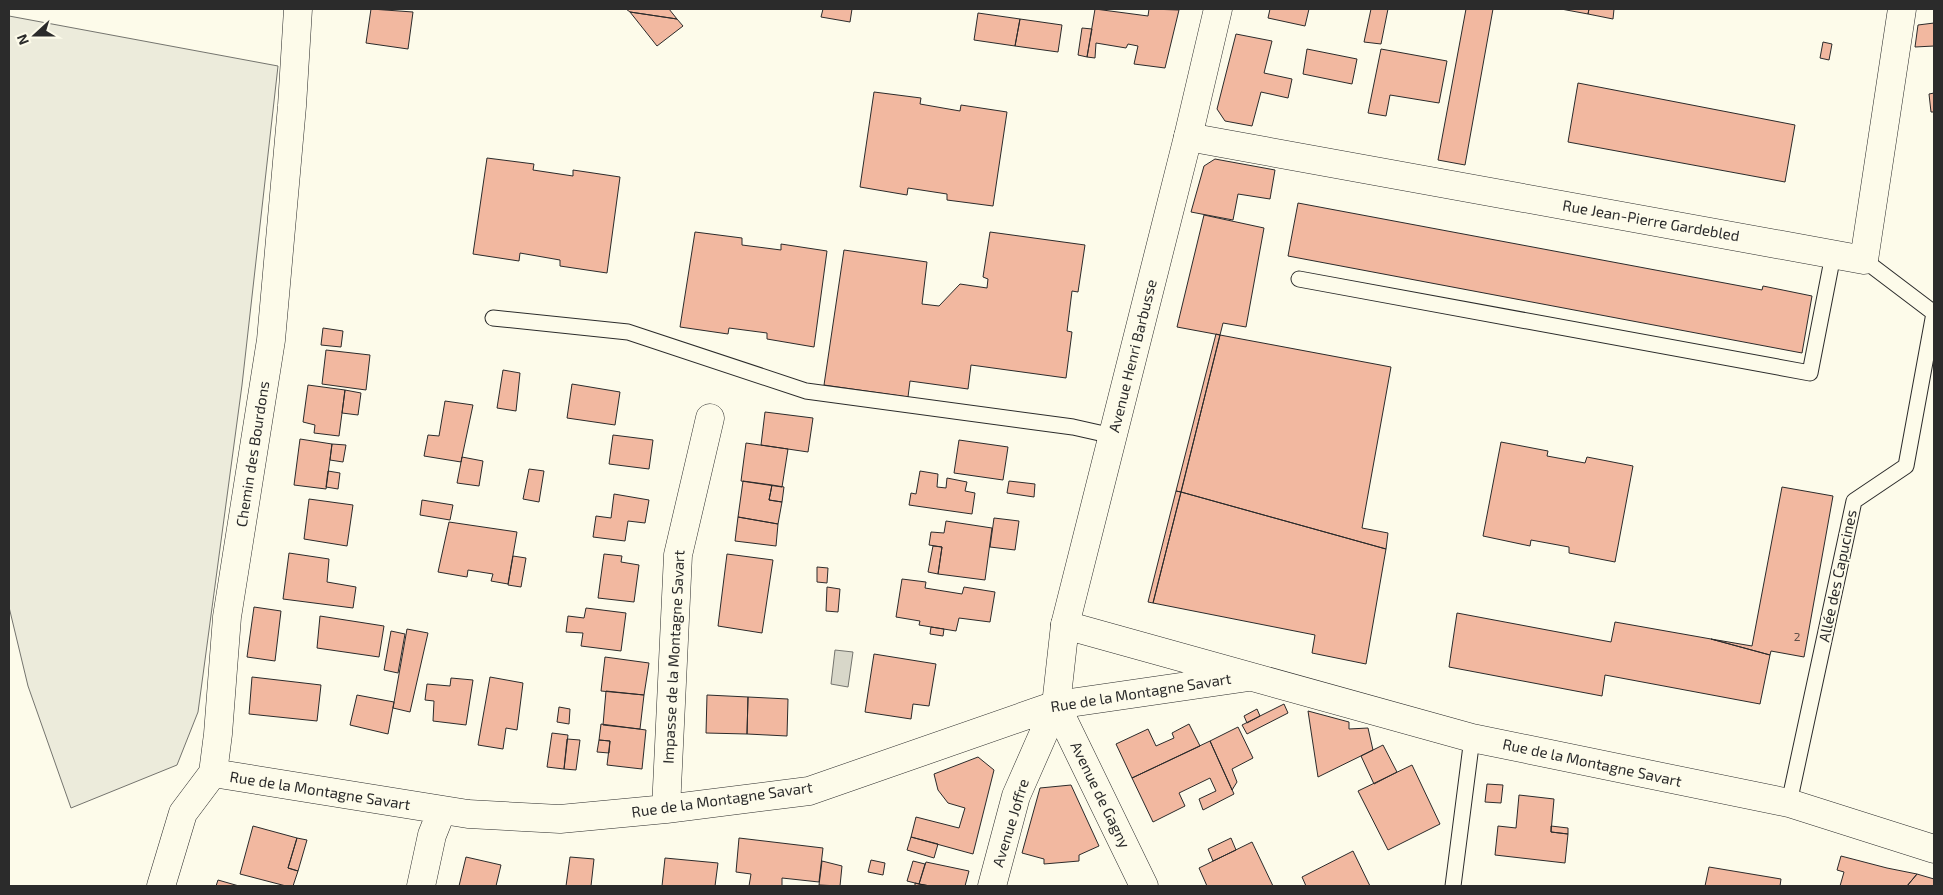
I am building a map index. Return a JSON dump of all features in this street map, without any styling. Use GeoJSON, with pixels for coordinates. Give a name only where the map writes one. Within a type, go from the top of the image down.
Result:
{"type":"FeatureCollection","features":[{"type":"Feature","properties":{"kind":"street","name":"Chemin des Bourdons"},"geometry":{"type":"LineString","coordinates":[[213,773],[227,617],[271,340],[292,106],[298,9]]}},
{"type":"Feature","properties":{"kind":"street","name":"Avenue Henri Barbusse"},"geometry":{"type":"LineString","coordinates":[[1056,704],[1065,625],[1188,137],[1218,9]]}},
{"type":"Feature","properties":{"kind":"street"},"geometry":{"type":"LineString","coordinates":[[1864,260],[1902,9]]}},
{"type":"Feature","properties":{"kind":"street","name":"Rue Jean-Pierre Gardebled"},"geometry":{"type":"LineString","coordinates":[[1188,137],[1864,260]]}},
{"type":"Feature","properties":{"kind":"street","name":"Impasse de la Montagne Savart"},"geometry":{"type":"LineString","coordinates":[[666,810],[678,555],[710,418]]}},
{"type":"Feature","properties":{"kind":"street","name":"Rue de la Montagne Savart"},"geometry":{"type":"LineString","coordinates":[[1065,625],[1472,738],[1789,803],[1934,850]]}},
{"type":"Feature","properties":{"kind":"street","name":"Rue de la Montagne Savart"},"geometry":{"type":"LineString","coordinates":[[213,773],[442,810],[560,819],[666,810],[809,791],[1056,704],[1249,677]]}},
{"type":"Feature","properties":{"kind":"street","name":"Avenue Joffre"},"geometry":{"type":"LineString","coordinates":[[992,886],[1016,796],[1056,704]]}},
{"type":"Feature","properties":{"kind":"street","name":"Avenue de Gagny"},"geometry":{"type":"LineString","coordinates":[[1056,704],[1144,886]]}},
{"type":"Feature","properties":{"kind":"street"},"geometry":{"type":"LineString","coordinates":[[161,886],[183,812],[213,773]]}},
{"type":"Feature","properties":{"kind":"street"},"geometry":{"type":"LineString","coordinates":[[421,886],[432,835],[442,810]]}},
{"type":"Feature","properties":{"kind":"lane"},"geometry":{"type":"LineString","coordinates":[[1300,279],[1810,373],[1833,254]]}},
{"type":"Feature","properties":{"kind":"lane","name":"Allée des Capucines"},"geometry":{"type":"LineString","coordinates":[[1789,803],[1854,500],[1906,466],[1934,313],[1864,260]]}},
{"type":"Feature","properties":{"kind":"lane"},"geometry":{"type":"LineString","coordinates":[[494,318],[628,332],[806,392],[1073,427],[1113,436]]}},
{"type":"Feature","properties":{"kind":"lane"},"geometry":{"type":"LineString","coordinates":[[1453,886],[1472,738]]}},
{"type":"Feature","properties":{"kind":"shaded area"},"geometry":{"type":"Polygon","coordinates":[[[9,16],[278,66],[242,385],[198,712],[177,765],[71,808],[28,686],[9,607],[9,16]]]}},
{"type":"Feature","properties":{"kind":"shaded area"},"geometry":{"type":"Polygon","coordinates":[[[835,650],[853,652],[848,687],[831,684],[835,650]]]}},
{"type":"Feature","properties":{"kind":"building"},"geometry":{"type":"Polygon","coordinates":[[[371,9],[413,12],[408,49],[366,43],[371,9]]]}},
{"type":"Feature","properties":{"kind":"building"},"geometry":{"type":"Polygon","coordinates":[[[626,9],[669,9],[677,19],[630,12],[626,9]]]}},
{"type":"Feature","properties":{"kind":"building"},"geometry":{"type":"Polygon","coordinates":[[[823,9],[852,9],[850,22],[821,17],[823,9]]]}},
{"type":"Feature","properties":{"kind":"building"},"geometry":{"type":"Polygon","coordinates":[[[1095,9],[1148,16],[1149,9],[1179,10],[1165,68],[1134,64],[1138,46],[1128,44],[1126,48],[1096,43],[1095,58],[1087,57],[1095,9]]]}},
{"type":"Feature","properties":{"kind":"building"},"geometry":{"type":"Polygon","coordinates":[[[1270,9],[1309,9],[1305,26],[1268,18],[1270,9]]]}},
{"type":"Feature","properties":{"kind":"building"},"geometry":{"type":"Polygon","coordinates":[[[1371,9],[1388,9],[1381,44],[1364,42],[1371,9]]]}},
{"type":"Feature","properties":{"kind":"building"},"geometry":{"type":"Polygon","coordinates":[[[1466,9],[1493,9],[1465,165],[1438,160],[1466,9]]]}},
{"type":"Feature","properties":{"kind":"building"},"geometry":{"type":"Polygon","coordinates":[[[1561,9],[1589,9],[1588,14],[1561,9]]]}},
{"type":"Feature","properties":{"kind":"building"},"geometry":{"type":"Polygon","coordinates":[[[1589,9],[1614,9],[1613,19],[1588,14],[1589,9]]]}},
{"type":"Feature","properties":{"kind":"building"},"geometry":{"type":"Polygon","coordinates":[[[630,12],[677,19],[683,26],[657,46],[630,12]]]}},
{"type":"Feature","properties":{"kind":"building"},"geometry":{"type":"Polygon","coordinates":[[[978,13],[1020,19],[1015,46],[974,40],[978,13]]]}},
{"type":"Feature","properties":{"kind":"building"},"geometry":{"type":"Polygon","coordinates":[[[1020,19],[1062,25],[1058,52],[1015,46],[1020,19]]]}},
{"type":"Feature","properties":{"kind":"building"},"geometry":{"type":"Polygon","coordinates":[[[1934,23],[1934,46],[1915,47],[1918,25],[1934,23]]]}},
{"type":"Feature","properties":{"kind":"building"},"geometry":{"type":"Polygon","coordinates":[[[1082,28],[1092,29],[1087,57],[1078,55],[1082,28]]]}},
{"type":"Feature","properties":{"kind":"building"},"geometry":{"type":"Polygon","coordinates":[[[1236,34],[1272,41],[1264,73],[1292,79],[1288,98],[1261,92],[1252,126],[1225,121],[1217,109],[1236,34]]]}},
{"type":"Feature","properties":{"kind":"building"},"geometry":{"type":"Polygon","coordinates":[[[1823,42],[1832,44],[1829,60],[1820,58],[1823,42]]]}},
{"type":"Feature","properties":{"kind":"building"},"geometry":{"type":"Polygon","coordinates":[[[1307,49],[1357,59],[1352,84],[1303,74],[1307,49]]]}},
{"type":"Feature","properties":{"kind":"building"},"geometry":{"type":"Polygon","coordinates":[[[1381,49],[1447,61],[1439,103],[1390,95],[1386,116],[1368,113],[1381,49]]]}},
{"type":"Feature","properties":{"kind":"building"},"geometry":{"type":"Polygon","coordinates":[[[1578,83],[1795,125],[1785,182],[1568,142],[1578,83]]]}},
{"type":"Feature","properties":{"kind":"building"},"geometry":{"type":"Polygon","coordinates":[[[874,92],[921,98],[920,104],[960,111],[961,105],[1007,112],[993,206],[947,200],[947,194],[908,188],[907,195],[860,187],[874,92]]]}},
{"type":"Feature","properties":{"kind":"building"},"geometry":{"type":"Polygon","coordinates":[[[1934,93],[1934,112],[1931,112],[1929,94],[1934,93]]]}},
{"type":"Feature","properties":{"kind":"building"},"geometry":{"type":"Polygon","coordinates":[[[487,158],[534,164],[533,170],[573,176],[573,170],[620,177],[607,273],[560,266],[560,260],[520,253],[519,261],[473,254],[487,158]]]}},
{"type":"Feature","properties":{"kind":"building"},"geometry":{"type":"Polygon","coordinates":[[[1215,159],[1275,170],[1270,199],[1238,194],[1233,220],[1191,212],[1204,166],[1215,159]]]}},
{"type":"Feature","properties":{"kind":"building"},"geometry":{"type":"Polygon","coordinates":[[[1298,203],[1762,290],[1763,286],[1812,296],[1802,353],[1288,256],[1298,203]]]}},
{"type":"Feature","properties":{"kind":"building"},"geometry":{"type":"Polygon","coordinates":[[[1204,215],[1264,228],[1246,327],[1223,323],[1220,335],[1177,327],[1204,215]]]}},
{"type":"Feature","properties":{"kind":"building"},"geometry":{"type":"Polygon","coordinates":[[[695,232],[742,238],[742,245],[781,250],[781,244],[827,251],[814,347],[767,339],[767,333],[729,328],[728,334],[680,327],[695,232]]]}},
{"type":"Feature","properties":{"kind":"building"},"geometry":{"type":"Polygon","coordinates":[[[990,232],[1085,245],[1078,292],[1072,291],[1067,331],[1072,332],[1066,378],[971,365],[968,389],[910,381],[908,397],[824,385],[844,250],[927,262],[922,304],[939,306],[960,284],[987,288],[988,279],[983,277],[990,232]]]}},
{"type":"Feature","properties":{"kind":"building"},"geometry":{"type":"Polygon","coordinates":[[[323,328],[343,331],[341,347],[321,345],[323,328]]]}},
{"type":"Feature","properties":{"kind":"building"},"geometry":{"type":"Polygon","coordinates":[[[1216,334],[1220,335],[1181,492],[1176,491],[1216,334]]]}},
{"type":"Feature","properties":{"kind":"building"},"geometry":{"type":"Polygon","coordinates":[[[1220,335],[1391,367],[1362,528],[1388,533],[1386,549],[1181,492],[1220,335]]]}},
{"type":"Feature","properties":{"kind":"building"},"geometry":{"type":"Polygon","coordinates":[[[326,350],[370,355],[366,390],[322,384],[326,350]]]}},
{"type":"Feature","properties":{"kind":"building"},"geometry":{"type":"Polygon","coordinates":[[[503,370],[520,373],[516,411],[497,408],[503,370]]]}},
{"type":"Feature","properties":{"kind":"building"},"geometry":{"type":"Polygon","coordinates":[[[572,384],[620,392],[615,425],[567,418],[572,384]]]}},
{"type":"Feature","properties":{"kind":"building"},"geometry":{"type":"Polygon","coordinates":[[[308,385],[345,390],[339,436],[314,433],[315,425],[303,422],[308,385]]]}},
{"type":"Feature","properties":{"kind":"building"},"geometry":{"type":"Polygon","coordinates":[[[345,390],[361,393],[358,415],[342,413],[345,390]]]}},
{"type":"Feature","properties":{"kind":"building"},"geometry":{"type":"Polygon","coordinates":[[[445,401],[473,405],[461,462],[424,456],[428,435],[439,436],[445,401]]]}},
{"type":"Feature","properties":{"kind":"building"},"geometry":{"type":"Polygon","coordinates":[[[765,412],[813,418],[808,452],[761,445],[765,412]]]}},
{"type":"Feature","properties":{"kind":"building"},"geometry":{"type":"Polygon","coordinates":[[[613,435],[653,440],[649,469],[609,464],[613,435]]]}},
{"type":"Feature","properties":{"kind":"building"},"geometry":{"type":"Polygon","coordinates":[[[300,439],[332,444],[326,489],[294,485],[300,439]]]}},
{"type":"Feature","properties":{"kind":"building"},"geometry":{"type":"Polygon","coordinates":[[[959,440],[1008,447],[1003,480],[954,473],[959,440]]]}},
{"type":"Feature","properties":{"kind":"building"},"geometry":{"type":"Polygon","coordinates":[[[1501,442],[1548,451],[1547,456],[1585,463],[1587,457],[1633,466],[1615,562],[1569,553],[1569,547],[1531,540],[1530,546],[1483,536],[1501,442]]]}},
{"type":"Feature","properties":{"kind":"building"},"geometry":{"type":"Polygon","coordinates":[[[746,443],[788,449],[782,487],[741,481],[746,443]]]}},
{"type":"Feature","properties":{"kind":"building"},"geometry":{"type":"Polygon","coordinates":[[[332,444],[346,445],[343,462],[330,460],[332,444]]]}},
{"type":"Feature","properties":{"kind":"building"},"geometry":{"type":"Polygon","coordinates":[[[462,457],[483,461],[479,486],[457,483],[462,457]]]}},
{"type":"Feature","properties":{"kind":"building"},"geometry":{"type":"Polygon","coordinates":[[[529,469],[544,471],[539,502],[523,499],[529,469]]]}},
{"type":"Feature","properties":{"kind":"building"},"geometry":{"type":"Polygon","coordinates":[[[328,471],[340,473],[338,489],[326,487],[328,471]]]}},
{"type":"Feature","properties":{"kind":"building"},"geometry":{"type":"Polygon","coordinates":[[[920,471],[938,474],[937,487],[946,488],[947,478],[967,482],[965,491],[975,493],[972,514],[909,505],[911,493],[916,494],[920,471]]]}},
{"type":"Feature","properties":{"kind":"building"},"geometry":{"type":"Polygon","coordinates":[[[743,481],[772,485],[769,500],[782,502],[778,524],[738,517],[743,481]]]}},
{"type":"Feature","properties":{"kind":"building"},"geometry":{"type":"Polygon","coordinates":[[[1009,481],[1035,484],[1034,497],[1007,493],[1009,481]]]}},
{"type":"Feature","properties":{"kind":"building"},"geometry":{"type":"Polygon","coordinates":[[[772,485],[784,487],[782,502],[769,500],[772,485]]]}},
{"type":"Feature","properties":{"kind":"building"},"geometry":{"type":"Polygon","coordinates":[[[1782,487],[1833,496],[1804,657],[1771,651],[1770,655],[1711,639],[1752,646],[1782,487]]]}},
{"type":"Feature","properties":{"kind":"building"},"geometry":{"type":"Polygon","coordinates":[[[1176,491],[1181,492],[1153,603],[1148,602],[1176,491]]]}},
{"type":"Feature","properties":{"kind":"building"},"geometry":{"type":"Polygon","coordinates":[[[1181,492],[1386,549],[1366,664],[1312,653],[1315,635],[1153,603],[1181,492]]]}},
{"type":"Feature","properties":{"kind":"building"},"geometry":{"type":"Polygon","coordinates":[[[614,494],[649,500],[645,523],[628,521],[625,541],[593,537],[596,516],[611,518],[614,494]]]}},
{"type":"Feature","properties":{"kind":"building"},"geometry":{"type":"Polygon","coordinates":[[[309,499],[353,505],[347,546],[304,539],[309,499]]]}},
{"type":"Feature","properties":{"kind":"building"},"geometry":{"type":"Polygon","coordinates":[[[422,500],[453,505],[450,520],[420,515],[422,500]]]}},
{"type":"Feature","properties":{"kind":"building"},"geometry":{"type":"Polygon","coordinates":[[[738,517],[778,524],[776,546],[735,541],[738,517]]]}},
{"type":"Feature","properties":{"kind":"building"},"geometry":{"type":"Polygon","coordinates":[[[994,518],[1019,521],[1015,550],[990,547],[994,518]]]}},
{"type":"Feature","properties":{"kind":"building"},"geometry":{"type":"Polygon","coordinates":[[[946,521],[992,528],[985,580],[938,574],[942,547],[929,545],[931,532],[944,533],[946,521]]]}},
{"type":"Feature","properties":{"kind":"building"},"geometry":{"type":"Polygon","coordinates":[[[449,522],[517,532],[508,584],[491,581],[493,574],[468,570],[467,577],[438,572],[449,522]]]}},
{"type":"Feature","properties":{"kind":"building"},"geometry":{"type":"Polygon","coordinates":[[[933,546],[942,547],[938,574],[928,572],[933,546]]]}},
{"type":"Feature","properties":{"kind":"building"},"geometry":{"type":"Polygon","coordinates":[[[289,553],[329,559],[327,582],[356,587],[353,608],[283,599],[289,553]]]}},
{"type":"Feature","properties":{"kind":"building"},"geometry":{"type":"Polygon","coordinates":[[[604,554],[622,556],[621,562],[639,565],[634,602],[598,598],[604,554]]]}},
{"type":"Feature","properties":{"kind":"building"},"geometry":{"type":"Polygon","coordinates":[[[727,554],[773,560],[762,633],[718,626],[727,554]]]}},
{"type":"Feature","properties":{"kind":"building"},"geometry":{"type":"Polygon","coordinates":[[[513,556],[526,558],[521,587],[508,585],[513,556]]]}},
{"type":"Feature","properties":{"kind":"building"},"geometry":{"type":"Polygon","coordinates":[[[817,567],[828,568],[827,583],[817,582],[817,567]]]}},
{"type":"Feature","properties":{"kind":"building"},"geometry":{"type":"Polygon","coordinates":[[[902,579],[926,582],[925,588],[962,594],[964,587],[995,592],[990,622],[959,618],[956,631],[919,625],[920,621],[896,617],[902,579]]]}},
{"type":"Feature","properties":{"kind":"building"},"geometry":{"type":"Polygon","coordinates":[[[827,587],[840,589],[838,612],[826,611],[827,587]]]}},
{"type":"Feature","properties":{"kind":"building"},"geometry":{"type":"Polygon","coordinates":[[[254,607],[281,611],[275,661],[247,657],[254,607]]]}},
{"type":"Feature","properties":{"kind":"building"},"geometry":{"type":"Polygon","coordinates":[[[586,608],[626,613],[621,651],[581,646],[583,633],[566,632],[568,616],[584,618],[586,608]]]}},
{"type":"Feature","properties":{"kind":"building"},"geometry":{"type":"Polygon","coordinates":[[[1457,613],[1611,642],[1615,622],[1711,639],[1770,655],[1760,704],[1605,675],[1602,696],[1449,667],[1457,613]]]}},
{"type":"Feature","properties":{"kind":"building"},"geometry":{"type":"Polygon","coordinates":[[[320,616],[384,626],[379,657],[317,648],[320,616]]]}},
{"type":"Feature","properties":{"kind":"building"},"geometry":{"type":"Polygon","coordinates":[[[931,627],[944,629],[943,636],[930,634],[931,627]]]}},
{"type":"Feature","properties":{"kind":"building"},"geometry":{"type":"Polygon","coordinates":[[[407,629],[428,633],[410,712],[393,708],[407,629]]]}},
{"type":"Feature","properties":{"kind":"building"},"geometry":{"type":"Polygon","coordinates":[[[391,631],[405,634],[398,673],[384,670],[391,631]]]}},
{"type":"Feature","properties":{"kind":"building"},"geometry":{"type":"Polygon","coordinates":[[[874,654],[936,664],[929,706],[913,704],[911,719],[865,712],[874,654]]]}},
{"type":"Feature","properties":{"kind":"building"},"geometry":{"type":"Polygon","coordinates":[[[605,657],[649,663],[644,695],[601,691],[605,657]]]}},
{"type":"Feature","properties":{"kind":"building"},"geometry":{"type":"Polygon","coordinates":[[[252,677],[321,685],[317,721],[249,714],[252,677]]]}},
{"type":"Feature","properties":{"kind":"building"},"geometry":{"type":"Polygon","coordinates":[[[490,677],[523,683],[517,730],[506,728],[503,749],[478,745],[490,677]]]}},
{"type":"Feature","properties":{"kind":"building"},"geometry":{"type":"Polygon","coordinates":[[[451,678],[473,680],[466,725],[433,721],[434,701],[425,700],[427,684],[450,686],[451,678]]]}},
{"type":"Feature","properties":{"kind":"building"},"geometry":{"type":"Polygon","coordinates":[[[606,691],[644,695],[640,729],[603,725],[606,691]]]}},
{"type":"Feature","properties":{"kind":"building"},"geometry":{"type":"Polygon","coordinates":[[[357,695],[394,702],[388,734],[350,725],[357,695]]]}},
{"type":"Feature","properties":{"kind":"building"},"geometry":{"type":"Polygon","coordinates":[[[707,695],[748,697],[747,734],[706,733],[707,695]]]}},
{"type":"Feature","properties":{"kind":"building"},"geometry":{"type":"Polygon","coordinates":[[[748,697],[788,699],[787,736],[747,734],[748,697]]]}},
{"type":"Feature","properties":{"kind":"building"},"geometry":{"type":"Polygon","coordinates":[[[1284,704],[1288,713],[1247,734],[1242,725],[1284,704]]]}},
{"type":"Feature","properties":{"kind":"building"},"geometry":{"type":"Polygon","coordinates":[[[559,707],[570,709],[569,724],[557,722],[559,707]]]}},
{"type":"Feature","properties":{"kind":"building"},"geometry":{"type":"Polygon","coordinates":[[[1257,709],[1260,716],[1247,723],[1244,716],[1257,709]]]}},
{"type":"Feature","properties":{"kind":"building"},"geometry":{"type":"Polygon","coordinates":[[[1308,711],[1349,722],[1349,729],[1368,728],[1373,750],[1318,777],[1308,711]]]}},
{"type":"Feature","properties":{"kind":"building"},"geometry":{"type":"Polygon","coordinates":[[[601,724],[646,730],[642,769],[607,765],[610,741],[599,740],[601,724]]]}},
{"type":"Feature","properties":{"kind":"building"},"geometry":{"type":"Polygon","coordinates":[[[1189,724],[1200,746],[1132,778],[1116,744],[1148,729],[1156,746],[1174,738],[1172,733],[1189,724]]]}},
{"type":"Feature","properties":{"kind":"building"},"geometry":{"type":"Polygon","coordinates":[[[1238,727],[1253,758],[1232,769],[1237,782],[1232,790],[1210,741],[1238,727]]]}},
{"type":"Feature","properties":{"kind":"building"},"geometry":{"type":"Polygon","coordinates":[[[552,733],[568,735],[564,769],[547,767],[552,733]]]}},
{"type":"Feature","properties":{"kind":"building"},"geometry":{"type":"Polygon","coordinates":[[[567,739],[580,740],[576,770],[564,769],[567,739]]]}},
{"type":"Feature","properties":{"kind":"building"},"geometry":{"type":"Polygon","coordinates":[[[599,740],[610,741],[609,753],[597,752],[599,740]]]}},
{"type":"Feature","properties":{"kind":"building"},"geometry":{"type":"Polygon","coordinates":[[[1210,741],[1234,794],[1203,810],[1199,799],[1216,791],[1210,778],[1179,793],[1185,806],[1153,822],[1132,778],[1210,741]]]}},
{"type":"Feature","properties":{"kind":"building"},"geometry":{"type":"Polygon","coordinates":[[[1383,745],[1397,772],[1374,784],[1361,756],[1383,745]]]}},
{"type":"Feature","properties":{"kind":"building"},"geometry":{"type":"Polygon","coordinates":[[[978,757],[994,770],[973,854],[911,837],[916,817],[959,828],[965,808],[948,803],[938,790],[934,774],[978,757]]]}},
{"type":"Feature","properties":{"kind":"building"},"geometry":{"type":"Polygon","coordinates":[[[1412,765],[1440,824],[1388,850],[1358,791],[1412,765]]]}},
{"type":"Feature","properties":{"kind":"building"},"geometry":{"type":"Polygon","coordinates":[[[1487,784],[1503,785],[1501,803],[1485,802],[1487,784]]]}},
{"type":"Feature","properties":{"kind":"building"},"geometry":{"type":"Polygon","coordinates":[[[1071,785],[1099,846],[1079,855],[1079,861],[1044,864],[1044,859],[1022,853],[1040,788],[1071,785]]]}},
{"type":"Feature","properties":{"kind":"building"},"geometry":{"type":"Polygon","coordinates":[[[1519,795],[1554,799],[1551,832],[1568,834],[1565,863],[1495,855],[1498,826],[1516,828],[1519,795]]]}},
{"type":"Feature","properties":{"kind":"building"},"geometry":{"type":"Polygon","coordinates":[[[253,826],[297,838],[288,868],[298,871],[293,886],[286,886],[240,874],[253,826]]]}},
{"type":"Feature","properties":{"kind":"building"},"geometry":{"type":"Polygon","coordinates":[[[1551,826],[1568,828],[1568,834],[1551,832],[1551,826]]]}},
{"type":"Feature","properties":{"kind":"building"},"geometry":{"type":"Polygon","coordinates":[[[911,837],[938,844],[934,858],[907,850],[911,837]]]}},
{"type":"Feature","properties":{"kind":"building"},"geometry":{"type":"Polygon","coordinates":[[[297,838],[307,840],[298,871],[288,868],[297,838]]]}},
{"type":"Feature","properties":{"kind":"building"},"geometry":{"type":"Polygon","coordinates":[[[739,838],[823,848],[819,882],[782,878],[782,886],[749,886],[751,874],[736,872],[739,838]]]}},
{"type":"Feature","properties":{"kind":"building"},"geometry":{"type":"Polygon","coordinates":[[[1231,838],[1236,850],[1213,861],[1208,849],[1231,838]]]}},
{"type":"Feature","properties":{"kind":"building"},"geometry":{"type":"Polygon","coordinates":[[[1252,842],[1273,886],[1207,886],[1199,868],[1252,842]]]}},
{"type":"Feature","properties":{"kind":"building"},"geometry":{"type":"Polygon","coordinates":[[[1353,851],[1370,886],[1306,886],[1302,877],[1353,851]]]}},
{"type":"Feature","properties":{"kind":"building"},"geometry":{"type":"Polygon","coordinates":[[[1841,856],[1917,874],[1907,886],[1840,886],[1844,872],[1837,870],[1841,856]]]}},
{"type":"Feature","properties":{"kind":"building"},"geometry":{"type":"Polygon","coordinates":[[[466,857],[501,865],[496,886],[459,886],[466,857]]]}},
{"type":"Feature","properties":{"kind":"building"},"geometry":{"type":"Polygon","coordinates":[[[570,857],[594,859],[591,886],[566,886],[570,857]]]}},
{"type":"Feature","properties":{"kind":"building"},"geometry":{"type":"Polygon","coordinates":[[[665,858],[718,863],[715,886],[662,886],[665,858]]]}},
{"type":"Feature","properties":{"kind":"building"},"geometry":{"type":"Polygon","coordinates":[[[871,860],[885,863],[883,875],[868,872],[871,860]]]}},
{"type":"Feature","properties":{"kind":"building"},"geometry":{"type":"Polygon","coordinates":[[[822,861],[842,866],[840,886],[819,885],[822,861]]]}},
{"type":"Feature","properties":{"kind":"building"},"geometry":{"type":"Polygon","coordinates":[[[913,861],[925,864],[919,884],[907,881],[913,861]]]}},
{"type":"Feature","properties":{"kind":"building"},"geometry":{"type":"Polygon","coordinates":[[[926,862],[969,871],[965,886],[930,886],[919,884],[926,862]]]}},
{"type":"Feature","properties":{"kind":"building"},"geometry":{"type":"Polygon","coordinates":[[[1709,867],[1781,879],[1780,886],[1705,886],[1709,867]]]}},
{"type":"Feature","properties":{"kind":"building"},"geometry":{"type":"Polygon","coordinates":[[[1917,874],[1934,879],[1934,886],[1907,886],[1917,874]]]}},
{"type":"Feature","properties":{"kind":"building"},"geometry":{"type":"Polygon","coordinates":[[[218,880],[239,886],[216,886],[218,880]]]}},
{"type":"Feature","properties":{"kind":"building"},"geometry":{"type":"Polygon","coordinates":[[[915,883],[919,884],[930,886],[915,886],[915,883]]]}}]}
